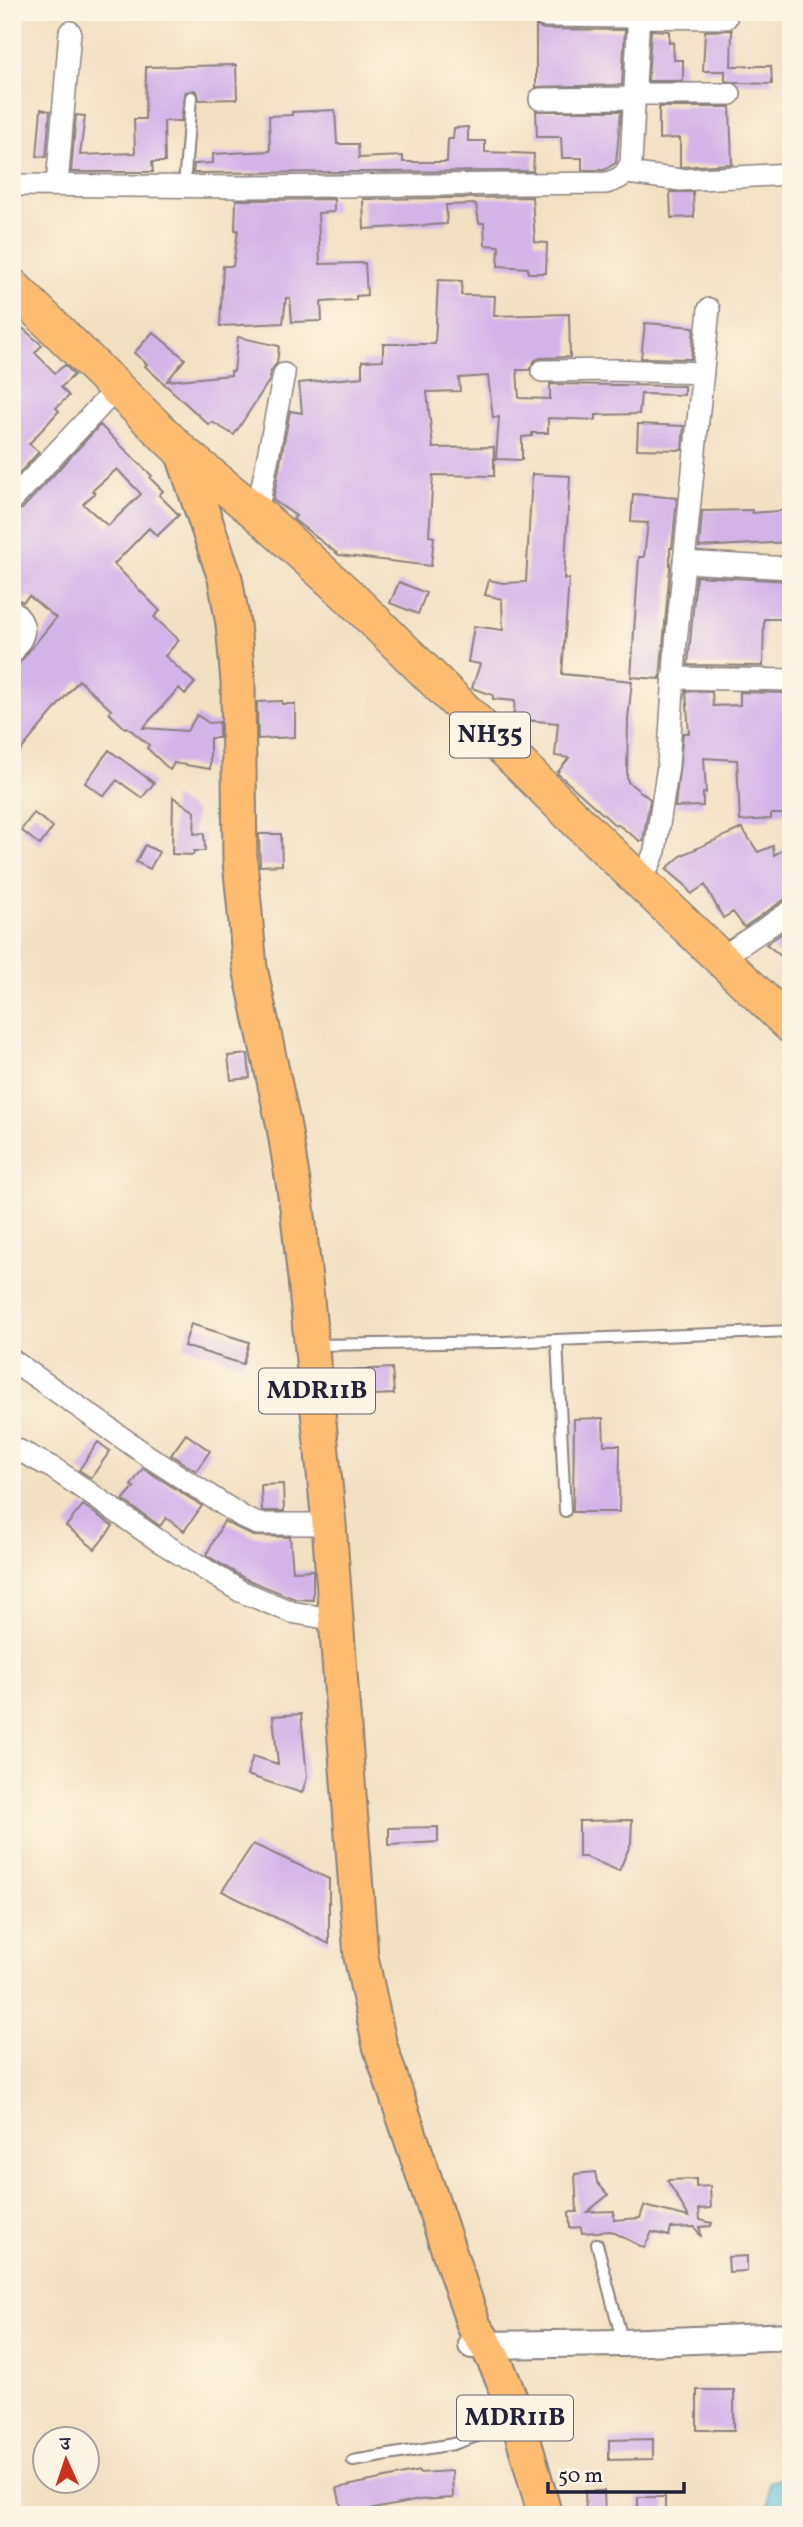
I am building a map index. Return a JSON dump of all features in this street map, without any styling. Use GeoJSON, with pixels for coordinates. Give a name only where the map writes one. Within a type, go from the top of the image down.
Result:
{"type":"FeatureCollection","features":[{"type":"Feature","properties":{"kind":"highway","name":"NH35"},"geometry":{"type":"LineString","coordinates":[[12,286],[182,452],[257,513],[351,598],[791,1026]]}},
{"type":"Feature","properties":{"kind":"main road","name":"MDR11B"},"geometry":{"type":"LineString","coordinates":[[182,452],[225,578],[233,625],[238,694],[240,862],[250,968],[284,1127],[297,1207],[329,1524],[361,1957],[369,2000],[391,2080],[477,2338],[498,2430],[524,2515]]}},
{"type":"Feature","properties":{"kind":"main road","name":"MDR11B"},"geometry":{"type":"LineString","coordinates":[[477,2338],[517,2423],[545,2515]]}},
{"type":"Feature","properties":{"kind":"street"},"geometry":{"type":"LineString","coordinates":[[544,16],[639,14],[726,18]]}},
{"type":"Feature","properties":{"kind":"street"},"geometry":{"type":"LineString","coordinates":[[12,185],[184,187],[606,183],[627,173],[631,162],[639,14]]}},
{"type":"Feature","properties":{"kind":"street"},"geometry":{"type":"LineString","coordinates":[[57,185],[70,32]]}},
{"type":"Feature","properties":{"kind":"street"},"geometry":{"type":"LineString","coordinates":[[540,99],[730,94]]}},
{"type":"Feature","properties":{"kind":"street"},"geometry":{"type":"LineString","coordinates":[[627,173],[681,180],[791,174]]}},
{"type":"Feature","properties":{"kind":"street"},"geometry":{"type":"LineString","coordinates":[[642,882],[656,851],[668,766],[673,678],[709,310]]}},
{"type":"Feature","properties":{"kind":"street"},"geometry":{"type":"LineString","coordinates":[[542,371],[703,373]]}},
{"type":"Feature","properties":{"kind":"street"},"geometry":{"type":"LineString","coordinates":[[257,513],[284,374]]}},
{"type":"Feature","properties":{"kind":"street"},"geometry":{"type":"LineString","coordinates":[[12,500],[117,388]]}},
{"type":"Feature","properties":{"kind":"street"},"geometry":{"type":"LineString","coordinates":[[684,562],[791,568]]}},
{"type":"Feature","properties":{"kind":"street"},"geometry":{"type":"LineString","coordinates":[[12,610],[21,618],[24,634],[12,653]]}},
{"type":"Feature","properties":{"kind":"street"},"geometry":{"type":"LineString","coordinates":[[673,678],[791,680]]}},
{"type":"Feature","properties":{"kind":"street"},"geometry":{"type":"LineString","coordinates":[[721,958],[791,911]]}},
{"type":"Feature","properties":{"kind":"street"},"geometry":{"type":"LineString","coordinates":[[15,1368],[246,1519],[258,1524],[329,1524]]}},
{"type":"Feature","properties":{"kind":"street"},"geometry":{"type":"LineString","coordinates":[[12,1447],[53,1468],[159,1541],[240,1591],[291,1612],[336,1620]]}},
{"type":"Feature","properties":{"kind":"street"},"geometry":{"type":"LineString","coordinates":[[477,2338],[623,2343],[791,2336]]}},
{"type":"Feature","properties":{"kind":"lane"},"geometry":{"type":"LineString","coordinates":[[184,187],[191,97]]}},
{"type":"Feature","properties":{"kind":"lane"},"geometry":{"type":"LineString","coordinates":[[312,1345],[558,1340],[791,1331]]}},
{"type":"Feature","properties":{"kind":"lane"},"geometry":{"type":"LineString","coordinates":[[558,1340],[565,1511]]}},
{"type":"Feature","properties":{"kind":"lane"},"geometry":{"type":"LineString","coordinates":[[597,2244],[623,2343]]}},
{"type":"Feature","properties":{"kind":"lane"},"geometry":{"type":"LineString","coordinates":[[353,2461],[453,2444],[498,2430]]}},
{"type":"Feature","properties":{"kind":"water"},"geometry":{"type":"Polygon","coordinates":[[[785,2400],[791,2400],[791,2515],[769,2515],[769,2482],[785,2478],[785,2400]]]}},
{"type":"Feature","properties":{"kind":"building"},"geometry":{"type":"Polygon","coordinates":[[[536,26],[544,29],[625,30],[622,85],[536,87],[536,26]]]}},
{"type":"Feature","properties":{"kind":"building"},"geometry":{"type":"Polygon","coordinates":[[[651,30],[669,31],[674,60],[683,60],[683,81],[648,81],[651,30]]]}},
{"type":"Feature","properties":{"kind":"building"},"geometry":{"type":"Polygon","coordinates":[[[732,30],[731,66],[771,66],[772,84],[725,81],[725,71],[703,71],[705,31],[732,30]]]}},
{"type":"Feature","properties":{"kind":"building"},"geometry":{"type":"Polygon","coordinates":[[[236,65],[237,99],[199,100],[195,90],[185,92],[181,121],[164,121],[165,162],[152,162],[153,172],[71,172],[76,115],[85,116],[80,155],[135,153],[134,119],[145,119],[146,67],[236,65]]]}},
{"type":"Feature","properties":{"kind":"building"},"geometry":{"type":"Polygon","coordinates":[[[659,107],[730,107],[732,164],[680,167],[680,138],[659,139],[659,107]]]}},
{"type":"Feature","properties":{"kind":"building"},"geometry":{"type":"Polygon","coordinates":[[[41,109],[50,111],[46,157],[37,156],[41,109]]]}},
{"type":"Feature","properties":{"kind":"building"},"geometry":{"type":"Polygon","coordinates":[[[335,110],[337,144],[358,144],[359,158],[403,156],[403,162],[447,162],[448,139],[453,139],[454,128],[468,127],[468,141],[485,141],[485,152],[534,154],[533,171],[193,173],[194,164],[213,163],[213,154],[270,151],[269,116],[335,110]]]}},
{"type":"Feature","properties":{"kind":"building"},"geometry":{"type":"Polygon","coordinates":[[[536,111],[621,111],[616,163],[604,170],[582,170],[582,158],[562,158],[561,137],[537,137],[536,111]]]}},
{"type":"Feature","properties":{"kind":"building"},"geometry":{"type":"Polygon","coordinates":[[[670,192],[693,192],[694,217],[671,218],[670,192]]]}},
{"type":"Feature","properties":{"kind":"building"},"geometry":{"type":"Polygon","coordinates":[[[532,197],[535,242],[547,243],[546,273],[528,273],[528,268],[498,266],[499,246],[485,245],[484,223],[479,223],[476,204],[446,205],[447,224],[364,229],[363,199],[532,197]]]}},
{"type":"Feature","properties":{"kind":"building"},"geometry":{"type":"Polygon","coordinates":[[[334,199],[334,212],[318,213],[320,264],[365,263],[367,295],[356,296],[356,300],[321,302],[322,321],[292,322],[290,298],[286,298],[283,323],[220,326],[223,266],[233,266],[238,230],[235,230],[236,200],[334,199]]]}},
{"type":"Feature","properties":{"kind":"building"},"geometry":{"type":"Polygon","coordinates":[[[438,280],[462,281],[461,295],[495,296],[494,316],[569,314],[570,357],[541,358],[535,360],[529,370],[517,370],[519,398],[550,399],[550,384],[684,386],[684,395],[641,394],[639,414],[596,415],[596,420],[548,418],[548,433],[532,433],[532,436],[522,437],[522,460],[496,459],[499,417],[493,418],[488,376],[459,378],[460,391],[427,392],[433,448],[494,447],[494,476],[433,475],[429,536],[434,537],[431,566],[339,555],[293,519],[296,516],[273,500],[290,411],[302,413],[299,383],[362,377],[362,361],[383,360],[383,344],[435,344],[438,280]]]}},
{"type":"Feature","properties":{"kind":"building"},"geometry":{"type":"Polygon","coordinates":[[[12,319],[42,345],[35,353],[55,373],[65,365],[74,375],[61,387],[69,396],[56,408],[59,411],[29,444],[39,452],[12,481],[12,319]]]}},
{"type":"Feature","properties":{"kind":"building"},"geometry":{"type":"Polygon","coordinates":[[[645,323],[694,327],[691,359],[641,358],[645,323]]]}},
{"type":"Feature","properties":{"kind":"building"},"geometry":{"type":"Polygon","coordinates":[[[153,332],[185,359],[167,381],[231,375],[231,371],[234,371],[238,337],[279,346],[277,363],[271,371],[269,381],[234,435],[212,422],[209,425],[134,353],[153,332]]]}},
{"type":"Feature","properties":{"kind":"building"},"geometry":{"type":"Polygon","coordinates":[[[638,424],[684,426],[682,450],[637,449],[638,424]]]}},
{"type":"Feature","properties":{"kind":"building"},"geometry":{"type":"Polygon","coordinates":[[[100,425],[152,476],[150,478],[163,491],[159,495],[179,515],[157,536],[149,528],[114,564],[160,611],[154,617],[179,640],[165,656],[195,683],[185,694],[179,688],[143,728],[187,731],[197,715],[209,723],[219,722],[219,738],[210,738],[210,769],[174,763],[170,770],[147,748],[149,745],[125,728],[109,713],[111,710],[79,680],[12,761],[12,672],[56,618],[29,596],[23,602],[12,597],[12,513],[22,509],[100,425]],[[117,469],[92,491],[95,493],[83,504],[108,526],[141,494],[117,469]]]}},
{"type":"Feature","properties":{"kind":"building"},"geometry":{"type":"Polygon","coordinates":[[[532,474],[570,476],[564,579],[569,579],[562,674],[632,681],[627,777],[628,782],[650,799],[643,841],[617,824],[616,826],[557,773],[569,758],[555,756],[558,723],[513,719],[515,701],[493,699],[493,695],[472,688],[480,664],[468,662],[474,626],[503,630],[502,599],[485,595],[489,580],[503,583],[526,582],[532,474]]]}},
{"type":"Feature","properties":{"kind":"building"},"geometry":{"type":"Polygon","coordinates":[[[633,494],[677,498],[670,548],[660,679],[631,677],[639,557],[644,557],[648,523],[631,522],[633,494]]]}},
{"type":"Feature","properties":{"kind":"building"},"geometry":{"type":"Polygon","coordinates":[[[752,510],[752,513],[791,510],[791,542],[699,547],[702,511],[752,510]]]}},
{"type":"Feature","properties":{"kind":"building"},"geometry":{"type":"Polygon","coordinates":[[[696,576],[790,581],[789,619],[764,619],[763,666],[688,665],[696,576]]]}},
{"type":"Feature","properties":{"kind":"building"},"geometry":{"type":"Polygon","coordinates":[[[399,582],[426,593],[418,614],[390,603],[399,582]]]}},
{"type":"Feature","properties":{"kind":"building"},"geometry":{"type":"Polygon","coordinates":[[[686,691],[712,692],[713,706],[740,705],[740,692],[791,693],[791,814],[771,814],[771,819],[740,821],[737,760],[704,758],[706,793],[703,793],[703,806],[675,807],[683,733],[689,733],[686,691]]]}},
{"type":"Feature","properties":{"kind":"building"},"geometry":{"type":"Polygon","coordinates":[[[282,701],[282,704],[295,704],[295,737],[258,739],[257,702],[282,701]]]}},
{"type":"Feature","properties":{"kind":"building"},"geometry":{"type":"Polygon","coordinates":[[[109,750],[154,783],[142,798],[117,780],[104,796],[85,783],[109,750]]]}},
{"type":"Feature","properties":{"kind":"building"},"geometry":{"type":"Polygon","coordinates":[[[173,797],[195,812],[194,834],[204,833],[205,851],[194,851],[193,855],[172,854],[173,797]]]}},
{"type":"Feature","properties":{"kind":"building"},"geometry":{"type":"Polygon","coordinates":[[[34,813],[53,827],[40,845],[21,830],[34,813]]]}},
{"type":"Feature","properties":{"kind":"building"},"geometry":{"type":"Polygon","coordinates":[[[742,828],[758,852],[773,846],[774,855],[791,845],[791,898],[744,927],[733,912],[723,918],[705,885],[691,894],[685,885],[666,869],[682,855],[742,828]]]}},
{"type":"Feature","properties":{"kind":"building"},"geometry":{"type":"Polygon","coordinates":[[[259,834],[281,834],[282,865],[260,866],[259,834]]]}},
{"type":"Feature","properties":{"kind":"building"},"geometry":{"type":"Polygon","coordinates":[[[145,845],[159,852],[150,869],[136,862],[145,845]]]}},
{"type":"Feature","properties":{"kind":"building"},"geometry":{"type":"Polygon","coordinates":[[[787,930],[791,935],[791,964],[766,944],[787,930]]]}},
{"type":"Feature","properties":{"kind":"building"},"geometry":{"type":"Polygon","coordinates":[[[248,1054],[250,1078],[231,1080],[228,1056],[248,1054]]]}},
{"type":"Feature","properties":{"kind":"building"},"geometry":{"type":"Polygon","coordinates":[[[191,1324],[249,1342],[243,1364],[184,1346],[191,1324]]]}},
{"type":"Feature","properties":{"kind":"building"},"geometry":{"type":"Polygon","coordinates":[[[392,1368],[394,1394],[355,1396],[354,1370],[392,1368]]]}},
{"type":"Feature","properties":{"kind":"building"},"geometry":{"type":"Polygon","coordinates":[[[603,1418],[604,1445],[620,1445],[619,1512],[573,1512],[574,1419],[603,1418]]]}},
{"type":"Feature","properties":{"kind":"building"},"geometry":{"type":"Polygon","coordinates":[[[186,1434],[210,1451],[196,1471],[171,1455],[186,1434]]]}},
{"type":"Feature","properties":{"kind":"building"},"geometry":{"type":"Polygon","coordinates":[[[98,1442],[110,1451],[91,1478],[79,1470],[98,1442]]]}},
{"type":"Feature","properties":{"kind":"building"},"geometry":{"type":"Polygon","coordinates":[[[143,1468],[202,1506],[184,1531],[166,1518],[160,1526],[123,1500],[134,1487],[131,1486],[143,1468]]]}},
{"type":"Feature","properties":{"kind":"building"},"geometry":{"type":"Polygon","coordinates":[[[283,1484],[284,1511],[262,1511],[261,1485],[283,1484]]]}},
{"type":"Feature","properties":{"kind":"building"},"geometry":{"type":"Polygon","coordinates":[[[83,1505],[113,1526],[95,1549],[66,1526],[83,1505]]]}},
{"type":"Feature","properties":{"kind":"building"},"geometry":{"type":"Polygon","coordinates":[[[224,1521],[253,1536],[290,1537],[293,1571],[313,1570],[313,1600],[295,1599],[246,1579],[206,1555],[224,1521]]]}},
{"type":"Feature","properties":{"kind":"building"},"geometry":{"type":"Polygon","coordinates":[[[301,1714],[307,1777],[302,1793],[247,1775],[253,1756],[278,1764],[273,1716],[301,1714]]]}},
{"type":"Feature","properties":{"kind":"building"},"geometry":{"type":"Polygon","coordinates":[[[632,1820],[631,1843],[619,1871],[586,1857],[579,1857],[579,1821],[632,1820]]]}},
{"type":"Feature","properties":{"kind":"building"},"geometry":{"type":"Polygon","coordinates":[[[438,1827],[438,1842],[389,1845],[389,1828],[438,1827]]]}},
{"type":"Feature","properties":{"kind":"building"},"geometry":{"type":"Polygon","coordinates":[[[253,1844],[329,1879],[329,1944],[222,1891],[253,1844]]]}},
{"type":"Feature","properties":{"kind":"building"},"geometry":{"type":"Polygon","coordinates":[[[595,2172],[597,2182],[608,2195],[587,2212],[614,2211],[614,2220],[640,2218],[644,2206],[689,2217],[667,2180],[696,2179],[696,2187],[710,2186],[711,2208],[699,2209],[700,2220],[712,2223],[711,2226],[700,2227],[701,2237],[695,2227],[671,2228],[669,2236],[652,2232],[644,2248],[611,2231],[582,2233],[581,2227],[570,2228],[569,2212],[577,2212],[575,2174],[595,2172]]]}},
{"type":"Feature","properties":{"kind":"building"},"geometry":{"type":"Polygon","coordinates":[[[747,2256],[747,2271],[729,2272],[728,2257],[747,2256]]]}},
{"type":"Feature","properties":{"kind":"building"},"geometry":{"type":"Polygon","coordinates":[[[697,2390],[734,2390],[734,2430],[697,2430],[697,2390]]]}},
{"type":"Feature","properties":{"kind":"building"},"geometry":{"type":"Polygon","coordinates":[[[653,2439],[653,2459],[609,2460],[609,2440],[653,2439]]]}},
{"type":"Feature","properties":{"kind":"building"},"geometry":{"type":"Polygon","coordinates":[[[419,2471],[452,2471],[453,2498],[419,2500],[343,2515],[337,2488],[419,2471]]]}},
{"type":"Feature","properties":{"kind":"building"},"geometry":{"type":"Polygon","coordinates":[[[585,2491],[604,2491],[605,2515],[586,2515],[585,2491]]]}},
{"type":"Feature","properties":{"kind":"building"},"geometry":{"type":"Polygon","coordinates":[[[638,2497],[665,2497],[665,2515],[638,2515],[638,2497]]]}}]}
